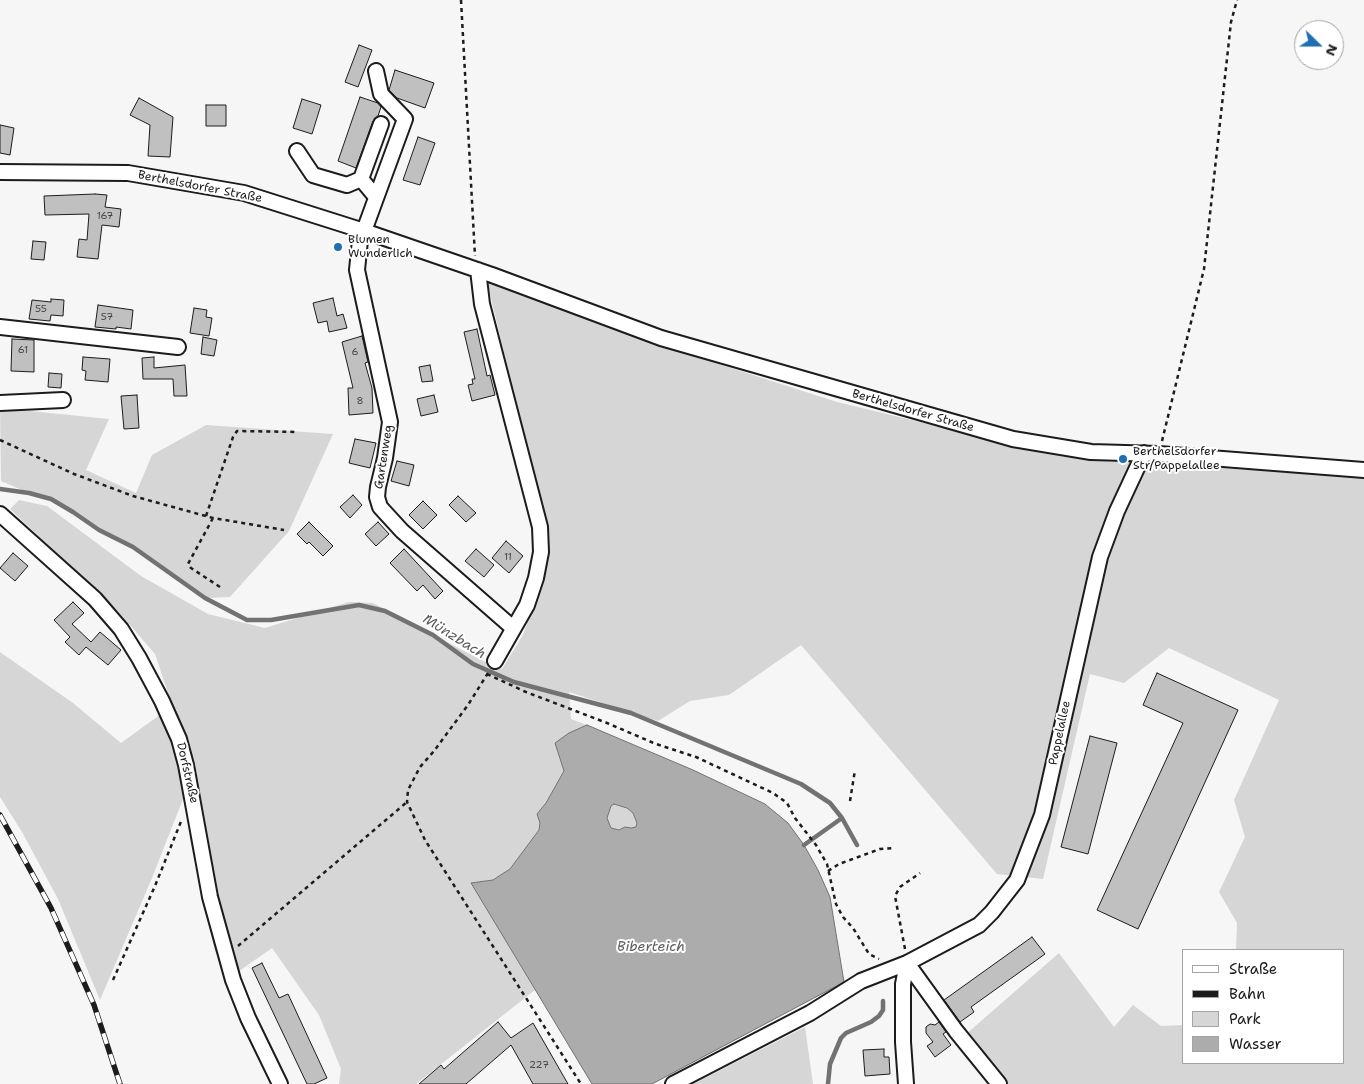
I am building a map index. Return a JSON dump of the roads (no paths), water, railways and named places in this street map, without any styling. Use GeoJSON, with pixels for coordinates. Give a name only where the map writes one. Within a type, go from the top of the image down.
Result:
{"type":"FeatureCollection","features":[{"type":"Feature","properties":{"kind":"street","name":"Gartenweg"},"geometry":{"type":"LineString","coordinates":[[376,71],[380,94],[406,119],[363,230],[357,270],[390,422],[377,497],[380,507],[402,531],[513,628]]}},
{"type":"Feature","properties":{"kind":"street"},"geometry":{"type":"LineString","coordinates":[[296,152],[313,175],[347,185],[361,179],[381,124]]}},
{"type":"Feature","properties":{"kind":"street","name":"Berthelsdorfer Straße"},"geometry":{"type":"LineString","coordinates":[[0,172],[128,172],[244,193],[363,230],[478,270],[661,338],[1013,439],[1091,452],[1159,454],[1364,470]]}},
{"type":"Feature","properties":{"kind":"street"},"geometry":{"type":"LineString","coordinates":[[361,179],[376,198]]}},
{"type":"Feature","properties":{"kind":"street"},"geometry":{"type":"LineString","coordinates":[[478,270],[482,304],[540,526],[541,552],[536,578],[527,605],[495,661]]}},
{"type":"Feature","properties":{"kind":"street"},"geometry":{"type":"LineString","coordinates":[[0,327],[178,347]]}},
{"type":"Feature","properties":{"kind":"street"},"geometry":{"type":"LineString","coordinates":[[0,403],[63,400]]}},
{"type":"Feature","properties":{"kind":"street","name":"Pappelallee"},"geometry":{"type":"LineString","coordinates":[[673,1084],[810,1013],[861,981],[902,965],[978,925],[992,912],[1017,880],[1042,815],[1100,557],[1117,511],[1144,454]]}},
{"type":"Feature","properties":{"kind":"street","name":"Dorfstraße"},"geometry":{"type":"LineString","coordinates":[[0,514],[95,598],[121,629],[140,658],[170,717],[179,739],[193,798],[209,888],[232,980],[280,1084]]}},
{"type":"Feature","properties":{"kind":"street"},"geometry":{"type":"LineString","coordinates":[[902,965],[903,1042],[906,1084]]}},
{"type":"Feature","properties":{"kind":"street"},"geometry":{"type":"LineString","coordinates":[[902,965],[999,1084]]}},
{"type":"Feature","properties":{"kind":"water","name":"Biberteich"},"geometry":{"type":"Polygon","coordinates":[[[587,725],[693,770],[765,804],[788,823],[804,845],[830,897],[844,982],[652,1084],[592,1084],[471,883],[493,880],[510,869],[539,830],[540,823],[537,814],[546,803],[564,771],[555,743],[569,733],[587,725]],[[614,804],[611,806],[607,818],[611,828],[619,830],[625,827],[636,827],[637,823],[633,813],[627,808],[614,804]]]}},
{"type":"Feature","properties":{"kind":"waterway","name":"Münzbach"},"geometry":{"type":"LineString","coordinates":[[0,489],[29,493],[51,499],[99,530],[133,547],[205,598],[247,620],[271,620],[359,605],[385,611],[433,635],[473,664],[514,682],[631,713],[801,784],[830,803],[842,818],[857,845]]}},
{"type":"Feature","properties":{"kind":"waterway"},"geometry":{"type":"LineString","coordinates":[[804,845],[842,818]]}},
{"type":"Feature","properties":{"kind":"waterway","name":"Münzbach"},"geometry":{"type":"LineString","coordinates":[[828,1084],[830,1064],[841,1038],[846,1033],[871,1022],[879,1016],[883,1010],[883,1001]]}},
{"type":"Feature","properties":{"kind":"railway"},"geometry":{"type":"LineString","coordinates":[[0,815],[51,908],[94,1005],[120,1084]]}},
{"type":"Feature","properties":{"kind":"place","name":"Blumen Wunderlich"},"geometry":{"type":"Point","coordinates":[338,247]}},
{"type":"Feature","properties":{"kind":"place","name":"Berthelsdorfer Str/Pappelallee"},"geometry":{"type":"Point","coordinates":[1123,459]}}]}
